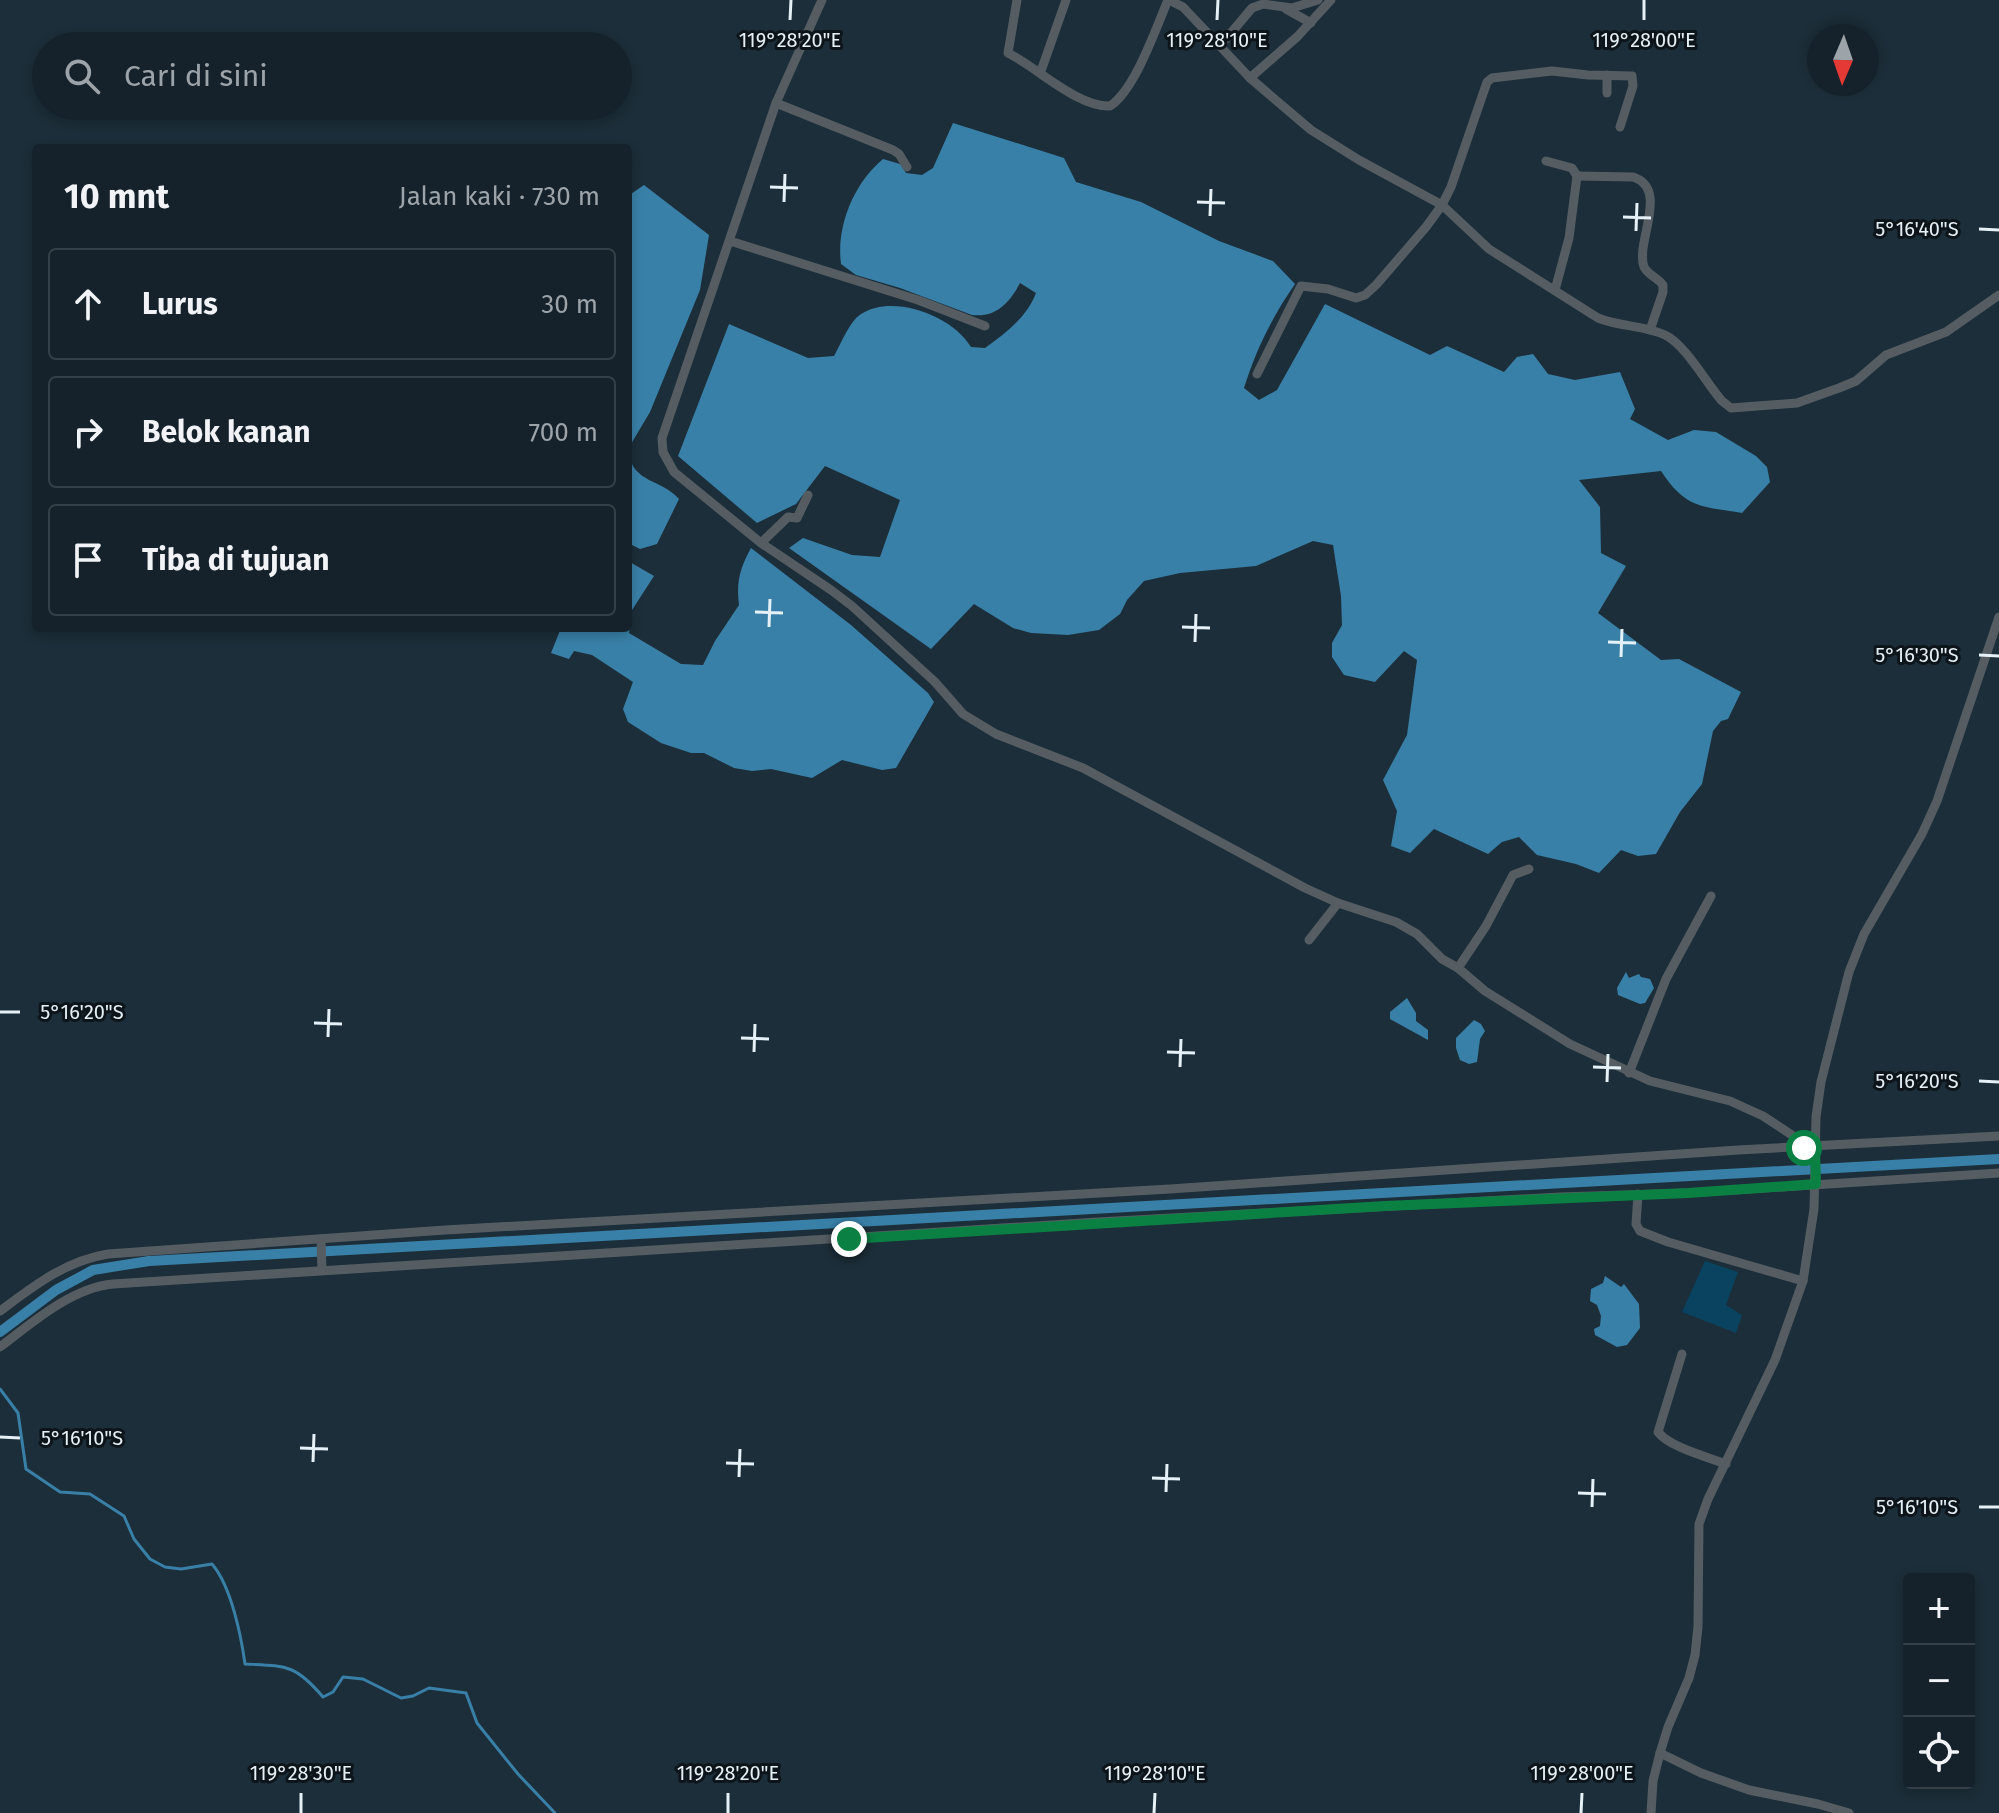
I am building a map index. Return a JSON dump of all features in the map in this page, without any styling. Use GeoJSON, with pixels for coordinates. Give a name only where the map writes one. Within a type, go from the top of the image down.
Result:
{"type":"FeatureCollection","features":[{"type":"Feature","properties":{"kind":"street"},"geometry":{"type":"LineString","coordinates":[[822,0],[776,103],[666,424],[662,438],[663,452],[674,472],[761,543],[831,590],[935,682],[963,714],[996,734],[1083,768],[1338,903],[1396,922],[1417,934],[1442,959],[1485,991],[1557,1036],[1629,1073],[1671,1088],[1730,1101],[1763,1116],[1814,1149]]}},
{"type":"Feature","properties":{"kind":"street"},"geometry":{"type":"LineString","coordinates":[[1017,0],[1008,53],[1094,106],[1110,106],[1125,91],[1168,0],[1186,5],[1220,46],[1284,110],[1336,147],[1442,205],[1489,249],[1598,318],[1670,338],[1717,396],[1731,408],[1797,403],[1856,381],[1886,355],[1946,332],[1999,295]]}},
{"type":"Feature","properties":{"kind":"street"},"geometry":{"type":"LineString","coordinates":[[1041,71],[1066,0]]}},
{"type":"Feature","properties":{"kind":"street"},"geometry":{"type":"LineString","coordinates":[[1220,46],[1252,8],[1263,4],[1292,8],[1318,0]]}},
{"type":"Feature","properties":{"kind":"street"},"geometry":{"type":"LineString","coordinates":[[1250,78],[1311,23],[1331,0]]}},
{"type":"Feature","properties":{"kind":"street"},"geometry":{"type":"LineString","coordinates":[[1281,7],[1311,23]]}},
{"type":"Feature","properties":{"kind":"street"},"geometry":{"type":"LineString","coordinates":[[1257,374],[1301,286],[1328,289],[1356,298],[1365,295],[1403,255],[1442,205],[1487,82],[1492,78],[1552,71],[1632,76],[1634,81],[1620,127]]}},
{"type":"Feature","properties":{"kind":"street"},"geometry":{"type":"LineString","coordinates":[[1607,75],[1607,93]]}},
{"type":"Feature","properties":{"kind":"street"},"geometry":{"type":"LineString","coordinates":[[776,103],[893,150],[907,167]]}},
{"type":"Feature","properties":{"kind":"street"},"geometry":{"type":"LineString","coordinates":[[1546,161],[1572,168],[1577,176],[1569,238],[1555,290]]}},
{"type":"Feature","properties":{"kind":"street"},"geometry":{"type":"LineString","coordinates":[[1577,176],[1633,177],[1640,179],[1649,191],[1643,257],[1645,268],[1663,285],[1650,330]]}},
{"type":"Feature","properties":{"kind":"street"},"geometry":{"type":"LineString","coordinates":[[730,241],[918,300],[985,326]]}},
{"type":"Feature","properties":{"kind":"street"},"geometry":{"type":"LineString","coordinates":[[761,543],[788,517],[797,518],[808,495]]}},
{"type":"Feature","properties":{"kind":"street"},"geometry":{"type":"LineString","coordinates":[[1651,1813],[1653,1781],[1660,1753],[1695,1655],[1699,1524],[1775,1360],[1803,1281],[1815,1181],[1814,1149],[1821,1082],[1849,972],[1864,934],[1922,834],[1937,801],[1999,617]]}},
{"type":"Feature","properties":{"kind":"street"},"geometry":{"type":"LineString","coordinates":[[1458,968],[1486,926],[1513,875],[1529,869]]}},
{"type":"Feature","properties":{"kind":"street"},"geometry":{"type":"LineString","coordinates":[[1629,1073],[1666,979],[1711,896]]}},
{"type":"Feature","properties":{"kind":"street"},"geometry":{"type":"LineString","coordinates":[[1309,940],[1338,903]]}},
{"type":"Feature","properties":{"kind":"street"},"geometry":{"type":"LineString","coordinates":[[0,1311],[60,1269],[94,1256],[1419,1173],[1738,1150],[1814,1149],[1999,1136]]}},
{"type":"Feature","properties":{"kind":"street"},"geometry":{"type":"LineString","coordinates":[[0,1347],[33,1322],[99,1286],[322,1266],[1999,1173]]}},
{"type":"Feature","properties":{"kind":"street"},"geometry":{"type":"LineString","coordinates":[[1638,1194],[1636,1224],[1640,1231],[1803,1281]]}},
{"type":"Feature","properties":{"kind":"street"},"geometry":{"type":"LineString","coordinates":[[322,1243],[322,1266]]}},
{"type":"Feature","properties":{"kind":"street"},"geometry":{"type":"LineString","coordinates":[[1682,1354],[1658,1432],[1673,1443],[1726,1464]]}},
{"type":"Feature","properties":{"kind":"street"},"geometry":{"type":"LineString","coordinates":[[1660,1753],[1701,1773],[1749,1790],[1849,1813]]}},
{"type":"Feature","properties":{"kind":"shaded area"},"geometry":{"type":"Polygon","coordinates":[[[953,123],[1064,158],[1076,182],[1141,202],[1219,241],[1273,261],[1295,284],[1265,334],[1244,388],[1259,400],[1277,390],[1325,304],[1430,355],[1447,346],[1504,372],[1517,357],[1533,354],[1548,374],[1575,380],[1620,372],[1635,409],[1630,419],[1668,440],[1694,430],[1716,432],[1756,456],[1767,467],[1770,482],[1742,513],[1696,504],[1678,493],[1661,471],[1579,480],[1600,507],[1601,553],[1626,566],[1598,613],[1661,660],[1679,659],[1741,692],[1728,719],[1721,721],[1713,731],[1702,784],[1680,812],[1656,854],[1638,856],[1621,850],[1599,873],[1537,855],[1519,837],[1502,842],[1488,854],[1434,829],[1410,853],[1391,846],[1397,811],[1383,780],[1407,735],[1417,660],[1404,651],[1375,682],[1344,675],[1332,657],[1332,643],[1342,625],[1333,545],[1313,541],[1256,566],[1180,573],[1144,581],[1127,600],[1120,614],[1099,630],[1068,635],[1031,633],[1013,628],[974,604],[931,649],[789,548],[803,538],[852,555],[880,557],[900,500],[825,466],[796,504],[757,523],[678,456],[729,324],[808,358],[834,356],[853,322],[874,308],[905,307],[921,311],[951,326],[971,347],[985,348],[1021,317],[1036,293],[1020,283],[1012,296],[995,311],[972,315],[856,275],[841,264],[844,220],[864,180],[883,159],[900,164],[906,173],[922,175],[933,168],[953,123]]]}},
{"type":"Feature","properties":{"kind":"shaded area"},"geometry":{"type":"Polygon","coordinates":[[[644,185],[709,235],[700,290],[650,412],[632,442],[632,193],[644,185]]]}},
{"type":"Feature","properties":{"kind":"shaded area"},"geometry":{"type":"Polygon","coordinates":[[[632,464],[642,475],[679,499],[657,544],[640,549],[632,545],[632,464]]]}},
{"type":"Feature","properties":{"kind":"shaded area"},"geometry":{"type":"Polygon","coordinates":[[[751,548],[851,625],[928,693],[934,702],[896,768],[882,770],[842,760],[812,778],[771,769],[752,771],[734,768],[704,753],[691,753],[661,743],[628,722],[623,709],[633,682],[592,655],[574,651],[569,659],[551,653],[559,632],[629,632],[681,664],[703,665],[739,605],[738,589],[744,562],[751,548]]]}},
{"type":"Feature","properties":{"kind":"shaded area"},"geometry":{"type":"Polygon","coordinates":[[[632,563],[654,576],[632,610],[632,563]]]}},
{"type":"Feature","properties":{"kind":"shaded area"},"geometry":{"type":"Polygon","coordinates":[[[1626,972],[1629,978],[1639,974],[1650,979],[1654,988],[1645,1003],[1618,995],[1617,988],[1626,972]]]}},
{"type":"Feature","properties":{"kind":"shaded area"},"geometry":{"type":"Polygon","coordinates":[[[1407,998],[1416,1013],[1416,1021],[1428,1030],[1428,1040],[1390,1019],[1390,1012],[1407,998]]]}},
{"type":"Feature","properties":{"kind":"shaded area"},"geometry":{"type":"Polygon","coordinates":[[[1474,1020],[1485,1031],[1480,1039],[1477,1062],[1469,1064],[1460,1060],[1456,1038],[1474,1020]]]}},
{"type":"Feature","properties":{"kind":"shaded area"},"geometry":{"type":"Polygon","coordinates":[[[1705,1261],[1738,1272],[1726,1305],[1742,1315],[1736,1333],[1682,1312],[1705,1261]]]}},
{"type":"Feature","properties":{"kind":"shaded area"},"geometry":{"type":"Polygon","coordinates":[[[1605,1276],[1621,1287],[1624,1284],[1639,1304],[1640,1328],[1627,1345],[1617,1347],[1595,1335],[1594,1329],[1600,1326],[1601,1316],[1597,1305],[1590,1301],[1591,1289],[1603,1283],[1605,1276]]]}},
{"type":"Feature","properties":{"kind":"waterway"},"geometry":{"type":"LineString","coordinates":[[0,1332],[56,1290],[93,1270],[149,1261],[1999,1159]]}},
{"type":"Feature","properties":{"kind":"waterway"},"geometry":{"type":"LineString","coordinates":[[0,1389],[18,1413],[26,1469],[60,1492],[90,1494],[124,1516],[134,1539],[150,1559],[165,1567],[181,1569],[212,1564],[230,1598],[245,1664],[289,1669],[305,1678],[323,1697],[333,1692],[343,1677],[363,1679],[401,1698],[429,1688],[466,1693],[477,1723],[518,1774],[555,1813]]}},
{"type":"Feature","properties":{"kind":"route"},"geometry":{"type":"LineString","coordinates":[[849,1239],[1098,1222],[1816,1184],[1815,1147],[1804,1148]]}}]}
